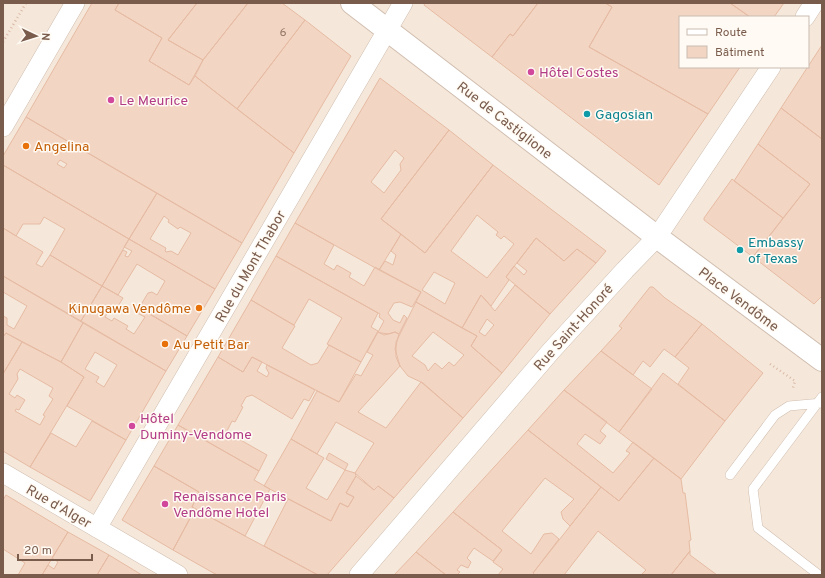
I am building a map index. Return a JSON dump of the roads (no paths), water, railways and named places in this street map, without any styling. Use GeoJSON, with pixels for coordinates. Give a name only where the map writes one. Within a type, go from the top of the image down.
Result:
{"type":"FeatureCollection","features":[{"type":"Feature","properties":{"kind":"street"},"geometry":{"type":"LineString","coordinates":[[3,127],[75,3]]}},
{"type":"Feature","properties":{"kind":"street","name":"Rue de Castiglione"},"geometry":{"type":"LineString","coordinates":[[352,3],[657,237]]}},
{"type":"Feature","properties":{"kind":"street","name":"Rue du Mont Thabor"},"geometry":{"type":"LineString","coordinates":[[97,528],[403,3]]}},
{"type":"Feature","properties":{"kind":"street"},"geometry":{"type":"LineString","coordinates":[[806,16],[814,3]]}},
{"type":"Feature","properties":{"kind":"street","name":"Rue Saint-Honoré"},"geometry":{"type":"LineString","coordinates":[[359,575],[551,351],[657,237],[770,68]]}},
{"type":"Feature","properties":{"kind":"street","name":"Place Vendôme"},"geometry":{"type":"LineString","coordinates":[[657,237],[822,360]]}},
{"type":"Feature","properties":{"kind":"street","name":"Rue d'Alger"},"geometry":{"type":"LineString","coordinates":[[3,473],[178,575]]}},
{"type":"Feature","properties":{"kind":"lane"},"geometry":{"type":"LineString","coordinates":[[730,475],[775,415],[789,406],[820,401]]}},
{"type":"Feature","properties":{"kind":"lane"},"geometry":{"type":"LineString","coordinates":[[819,575],[758,528],[753,489],[820,401]]}},
{"type":"Feature","properties":{"kind":"place","name":"Hôtel Costes"},"geometry":{"type":"Point","coordinates":[531,72]}},
{"type":"Feature","properties":{"kind":"place","name":"Le Meurice"},"geometry":{"type":"Point","coordinates":[111,100]}},
{"type":"Feature","properties":{"kind":"place","name":"Gagosian"},"geometry":{"type":"Point","coordinates":[587,114]}},
{"type":"Feature","properties":{"kind":"place","name":"Angelina"},"geometry":{"type":"Point","coordinates":[26,146]}},
{"type":"Feature","properties":{"kind":"place","name":"Embassy of Texas"},"geometry":{"type":"Point","coordinates":[740,250]}},
{"type":"Feature","properties":{"kind":"place","name":"Kinugawa Vendôme"},"geometry":{"type":"Point","coordinates":[199,308]}},
{"type":"Feature","properties":{"kind":"place","name":"Au Petit Bar"},"geometry":{"type":"Point","coordinates":[165,344]}},
{"type":"Feature","properties":{"kind":"place","name":"Hôtel Duminy-Vendome"},"geometry":{"type":"Point","coordinates":[132,426]}},
{"type":"Feature","properties":{"kind":"place","name":"Renaissance Paris Vendôme Hotel"},"geometry":{"type":"Point","coordinates":[165,504]}}]}
